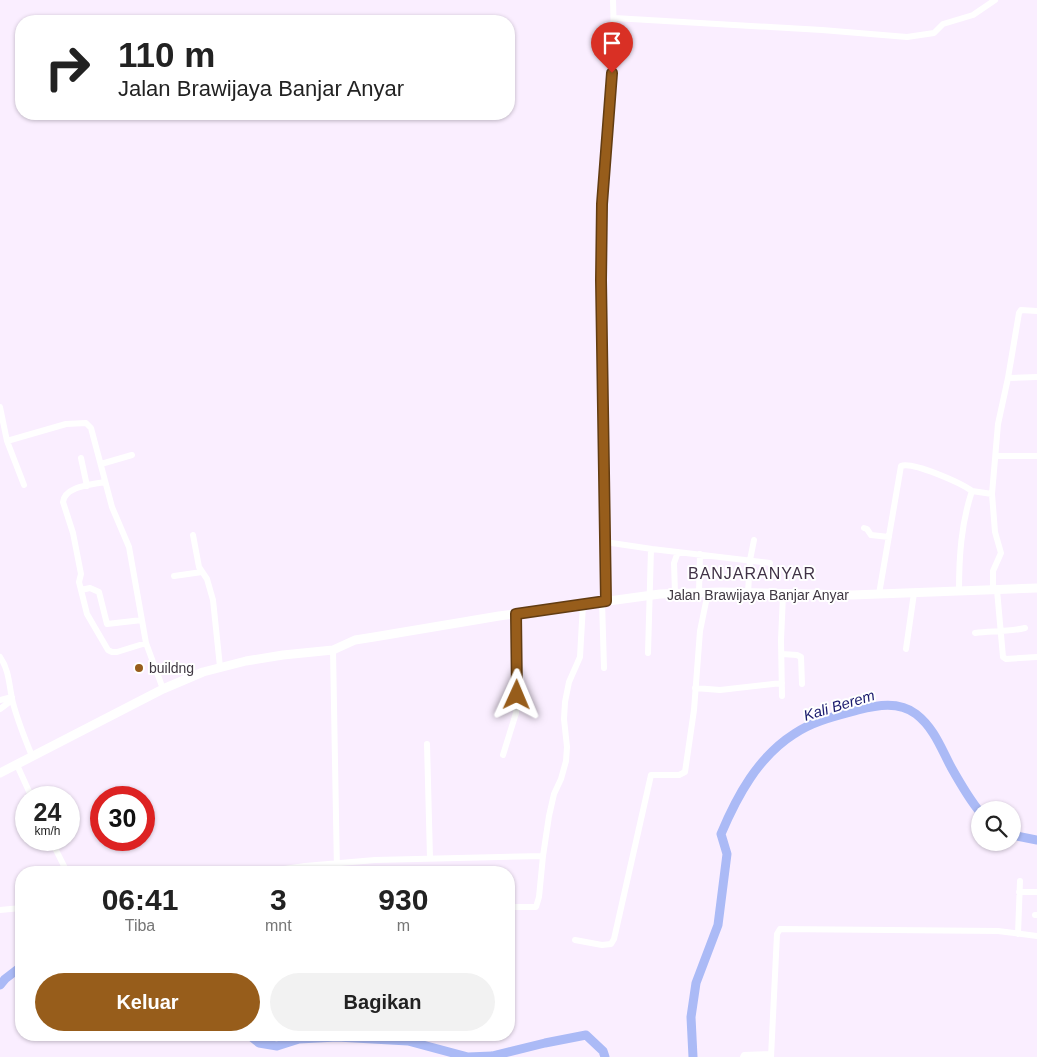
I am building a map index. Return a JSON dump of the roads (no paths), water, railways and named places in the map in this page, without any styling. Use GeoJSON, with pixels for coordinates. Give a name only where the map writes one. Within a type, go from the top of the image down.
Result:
{"type":"FeatureCollection","features":[{"type":"Feature","properties":{"kind":"street"},"geometry":{"type":"LineString","coordinates":[[604,668],[605,542],[601,280],[602,204],[614,38],[613,0]]}},
{"type":"Feature","properties":{"kind":"street"},"geometry":{"type":"LineString","coordinates":[[614,18],[907,37],[934,33],[943,24],[973,16],[995,0]]}},
{"type":"Feature","properties":{"kind":"street"},"geometry":{"type":"LineString","coordinates":[[1037,311],[1020,311],[998,424],[992,494],[995,532],[1001,554],[993,571],[1002,655],[1004,659],[1037,657]]}},
{"type":"Feature","properties":{"kind":"street"},"geometry":{"type":"LineString","coordinates":[[1008,378],[1037,377]]}},
{"type":"Feature","properties":{"kind":"street"},"geometry":{"type":"LineString","coordinates":[[0,407],[7,441],[24,485]]}},
{"type":"Feature","properties":{"kind":"street"},"geometry":{"type":"LineString","coordinates":[[7,441],[66,424],[86,423],[91,428],[104,482],[112,507],[129,547],[146,642],[163,689]]}},
{"type":"Feature","properties":{"kind":"street"},"geometry":{"type":"LineString","coordinates":[[101,464],[132,455]]}},
{"type":"Feature","properties":{"kind":"street"},"geometry":{"type":"LineString","coordinates":[[996,456],[1037,456]]}},
{"type":"Feature","properties":{"kind":"street"},"geometry":{"type":"LineString","coordinates":[[81,458],[87,486]]}},
{"type":"Feature","properties":{"kind":"street"},"geometry":{"type":"LineString","coordinates":[[879,594],[900,469],[903,464],[942,475],[972,491],[992,494]]}},
{"type":"Feature","properties":{"kind":"street"},"geometry":{"type":"LineString","coordinates":[[104,482],[76,488],[65,495],[63,502],[73,533],[81,574],[79,582],[81,590],[90,621],[108,650],[117,652],[146,642]]}},
{"type":"Feature","properties":{"kind":"street"},"geometry":{"type":"LineString","coordinates":[[959,591],[962,528],[972,491]]}},
{"type":"Feature","properties":{"kind":"street"},"geometry":{"type":"LineString","coordinates":[[864,528],[867,529],[870,535],[889,537]]}},
{"type":"Feature","properties":{"kind":"street"},"geometry":{"type":"LineString","coordinates":[[192,535],[199,567],[207,579],[212,600],[220,667]]}},
{"type":"Feature","properties":{"kind":"street"},"geometry":{"type":"LineString","coordinates":[[748,593],[750,560],[754,540]]}},
{"type":"Feature","properties":{"kind":"street"},"geometry":{"type":"LineString","coordinates":[[605,542],[770,562]]}},
{"type":"Feature","properties":{"kind":"street"},"geometry":{"type":"LineString","coordinates":[[648,653],[651,549]]}},
{"type":"Feature","properties":{"kind":"street"},"geometry":{"type":"LineString","coordinates":[[675,594],[674,563],[678,552]]}},
{"type":"Feature","properties":{"kind":"street"},"geometry":{"type":"LineString","coordinates":[[575,940],[602,945],[611,944],[614,939],[651,775],[679,776],[685,772],[694,710],[704,592],[700,554]]}},
{"type":"Feature","properties":{"kind":"street"},"geometry":{"type":"LineString","coordinates":[[174,576],[202,572]]}},
{"type":"Feature","properties":{"kind":"street"},"geometry":{"type":"LineString","coordinates":[[81,590],[90,588],[99,592],[107,624],[142,620]]}},
{"type":"Feature","properties":{"kind":"street","name":"Jalan Brawijaya Banjar Anyar"},"geometry":{"type":"LineString","coordinates":[[0,773],[163,689],[220,667],[283,655],[333,650],[355,640],[583,604],[675,594],[704,592],[783,595],[879,594],[1037,588]]}},
{"type":"Feature","properties":{"kind":"street"},"geometry":{"type":"LineString","coordinates":[[906,649],[914,593]]}},
{"type":"Feature","properties":{"kind":"street"},"geometry":{"type":"LineString","coordinates":[[782,696],[783,595]]}},
{"type":"Feature","properties":{"kind":"street"},"geometry":{"type":"LineString","coordinates":[[515,907],[536,907],[539,897],[543,856],[552,801],[566,761],[565,702],[569,682],[580,657],[583,604]]}},
{"type":"Feature","properties":{"kind":"street"},"geometry":{"type":"LineString","coordinates":[[504,755],[516,713],[518,677],[516,614]]}},
{"type":"Feature","properties":{"kind":"street"},"geometry":{"type":"LineString","coordinates":[[975,633],[1004,632],[1025,628]]}},
{"type":"Feature","properties":{"kind":"street"},"geometry":{"type":"LineString","coordinates":[[333,650],[338,863]]}},
{"type":"Feature","properties":{"kind":"street"},"geometry":{"type":"LineString","coordinates":[[782,654],[801,657],[802,684]]}},
{"type":"Feature","properties":{"kind":"street"},"geometry":{"type":"LineString","coordinates":[[0,657],[6,668],[12,699],[32,756]]}},
{"type":"Feature","properties":{"kind":"street"},"geometry":{"type":"LineString","coordinates":[[695,688],[720,690],[782,683]]}},
{"type":"Feature","properties":{"kind":"street"},"geometry":{"type":"LineString","coordinates":[[0,700],[12,699]]}},
{"type":"Feature","properties":{"kind":"street"},"geometry":{"type":"LineString","coordinates":[[0,709],[12,699]]}},
{"type":"Feature","properties":{"kind":"street"},"geometry":{"type":"LineString","coordinates":[[427,744],[430,858]]}},
{"type":"Feature","properties":{"kind":"street"},"geometry":{"type":"LineString","coordinates":[[17,765],[27,786]]}},
{"type":"Feature","properties":{"kind":"street"},"geometry":{"type":"LineString","coordinates":[[57,851],[64,866]]}},
{"type":"Feature","properties":{"kind":"street"},"geometry":{"type":"LineString","coordinates":[[313,866],[430,858],[543,856]]}},
{"type":"Feature","properties":{"kind":"street"},"geometry":{"type":"LineString","coordinates":[[1018,934],[1020,881]]}},
{"type":"Feature","properties":{"kind":"street"},"geometry":{"type":"LineString","coordinates":[[1019,892],[1037,892]]}},
{"type":"Feature","properties":{"kind":"street"},"geometry":{"type":"LineString","coordinates":[[0,910],[15,909]]}},
{"type":"Feature","properties":{"kind":"street"},"geometry":{"type":"LineString","coordinates":[[742,1057],[744,1055],[771,1056],[777,934],[780,929],[998,931],[1037,936]]}},
{"type":"Feature","properties":{"kind":"waterway","name":"Kali Berem"},"geometry":{"type":"LineString","coordinates":[[693,1057],[691,1017],[696,983],[718,925],[727,854],[721,834],[750,778],[781,743],[801,729],[833,717],[865,708],[888,705],[902,707],[916,714],[928,726],[971,801]]}},
{"type":"Feature","properties":{"kind":"waterway","name":"Kali Berem"},"geometry":{"type":"LineString","coordinates":[[1021,837],[1037,840]]}},
{"type":"Feature","properties":{"kind":"waterway","name":"Kali Berem"},"geometry":{"type":"LineString","coordinates":[[0,985],[15,971]]}},
{"type":"Feature","properties":{"kind":"waterway","name":"Kali Berem"},"geometry":{"type":"LineString","coordinates":[[408,1041],[468,1057],[492,1056],[586,1035],[603,1051],[605,1057]]}},
{"type":"Feature","properties":{"kind":"waterway","name":"Kali Berem"},"geometry":{"type":"LineString","coordinates":[[256,1041],[277,1046],[293,1041]]}},
{"type":"Feature","properties":{"kind":"place","name":"buildng"},"geometry":{"type":"Point","coordinates":[139,668]}},
{"type":"Feature","properties":{"kind":"district","name":"BANJARANYAR"},"geometry":{"type":"Point","coordinates":[752,573]}}]}
